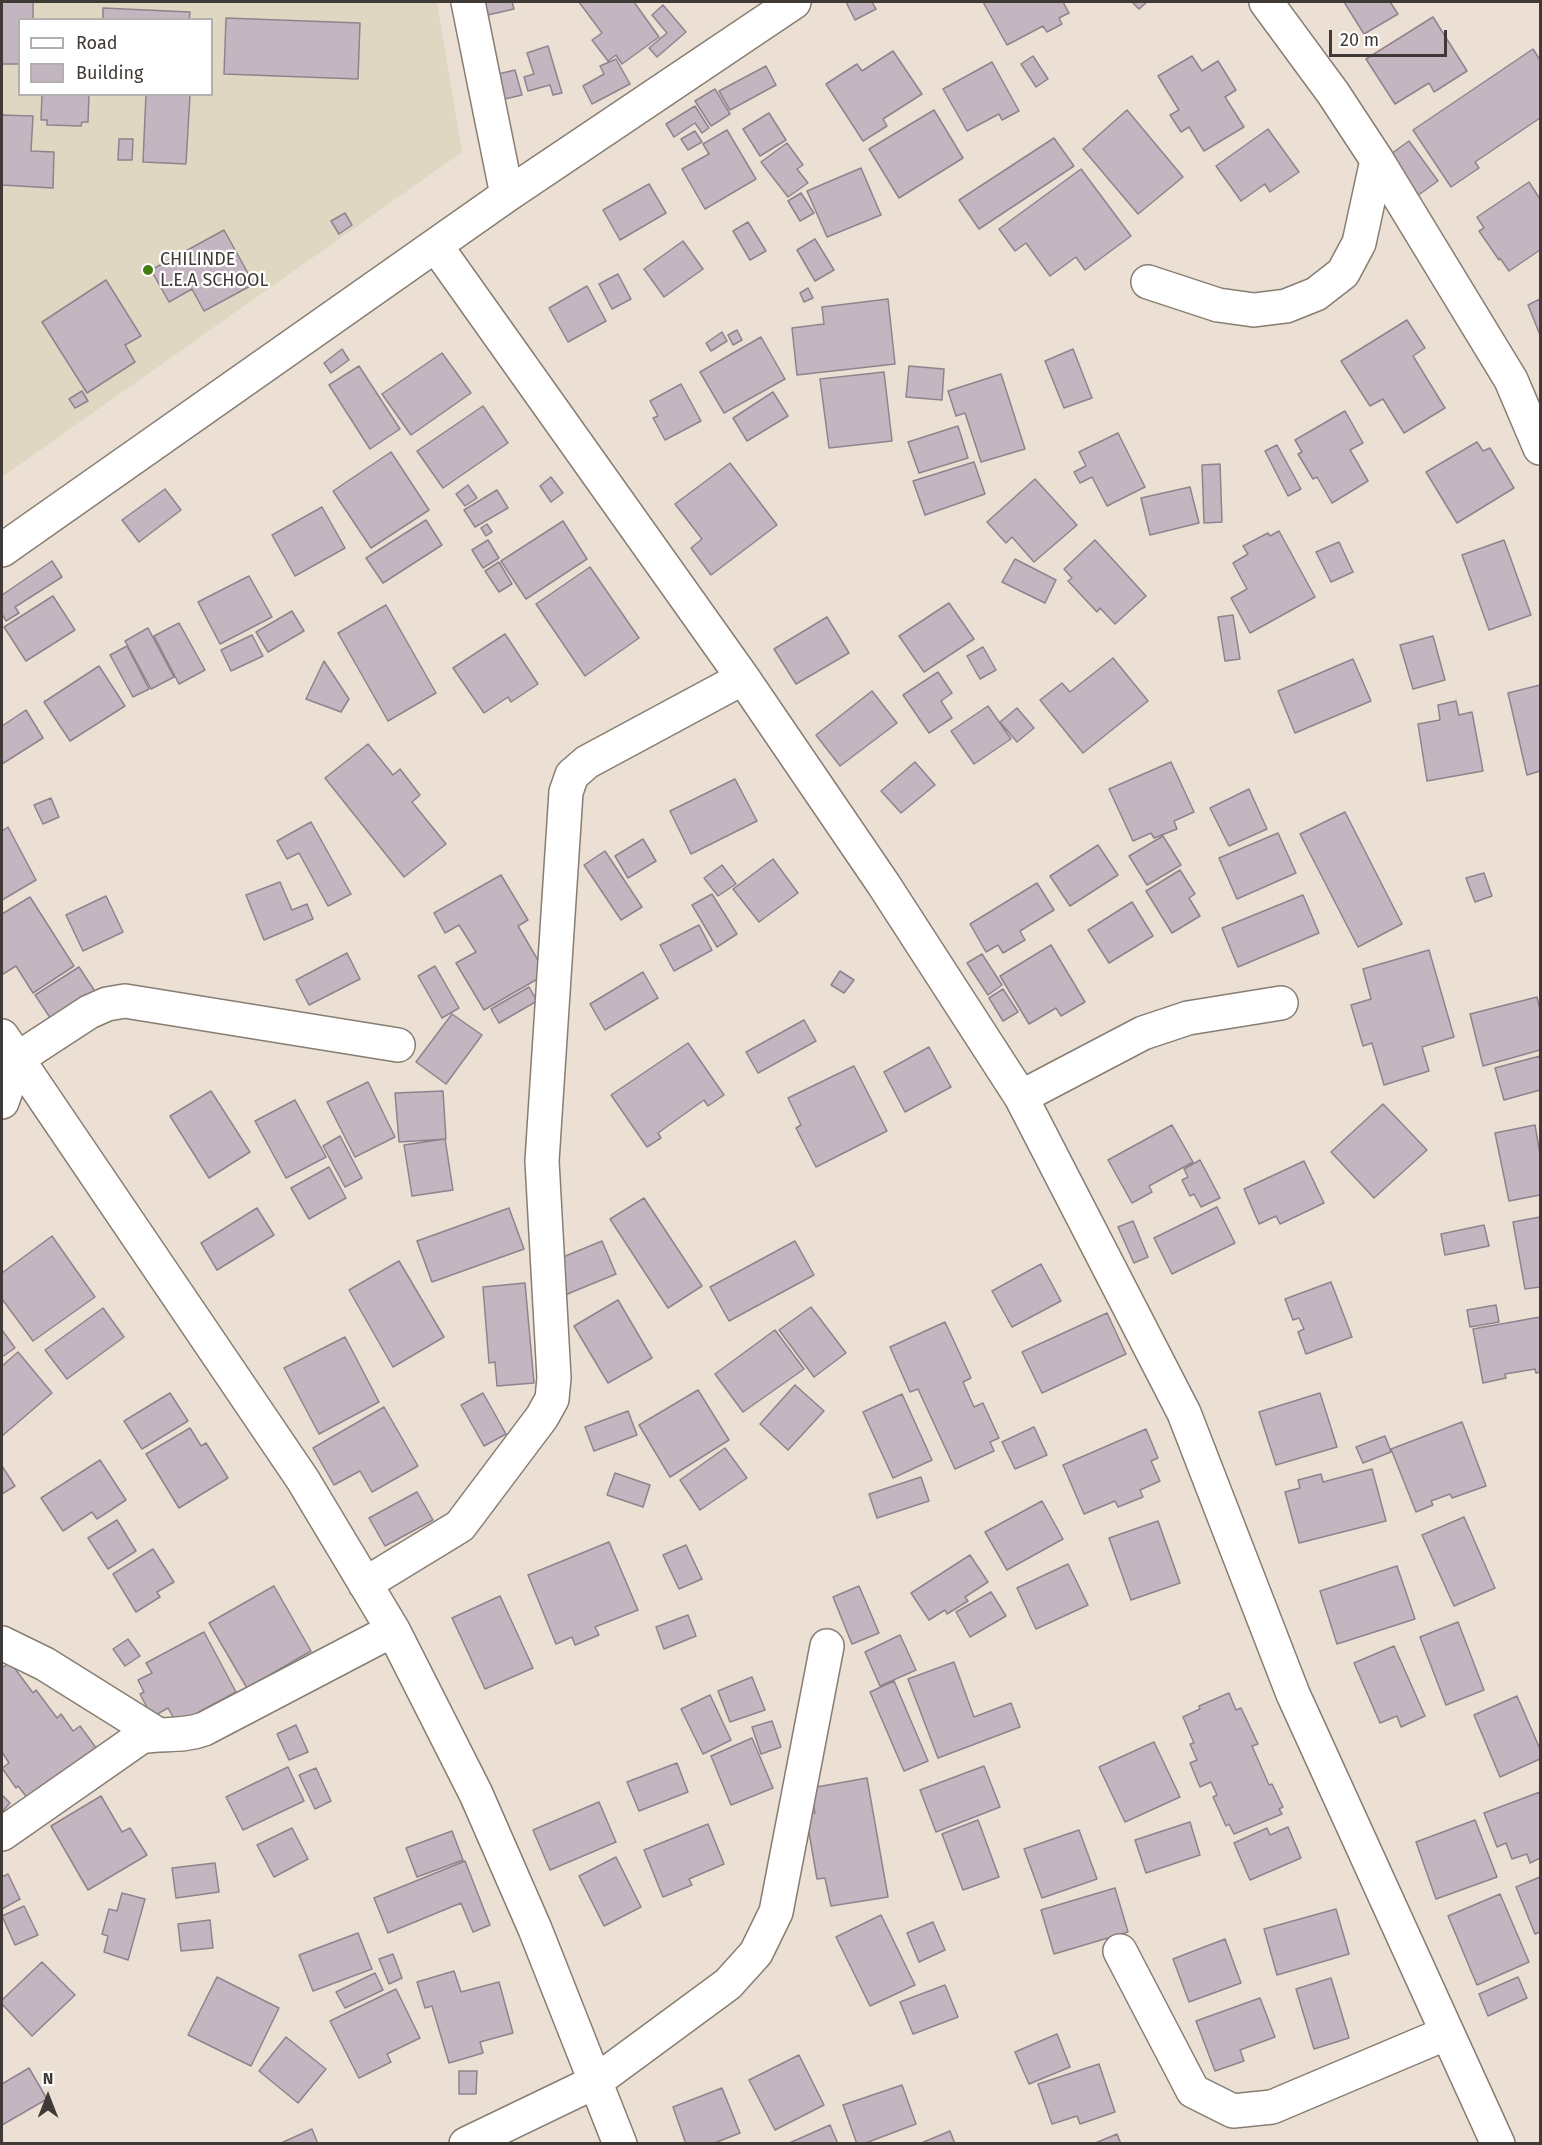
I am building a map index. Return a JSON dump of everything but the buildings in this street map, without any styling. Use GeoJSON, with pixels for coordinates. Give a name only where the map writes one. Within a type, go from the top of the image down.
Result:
{"type":"FeatureCollection","features":[{"type":"Feature","properties":{"kind":"street"},"geometry":{"type":"LineString","coordinates":[[468,2],[507,195]]}},
{"type":"Feature","properties":{"kind":"street"},"geometry":{"type":"LineString","coordinates":[[2,550],[507,195],[794,2]]}},
{"type":"Feature","properties":{"kind":"street"},"geometry":{"type":"LineString","coordinates":[[1266,2],[1333,93],[1377,160],[1511,380],[1540,448]]}},
{"type":"Feature","properties":{"kind":"street"},"geometry":{"type":"LineString","coordinates":[[1148,282],[1218,305],[1254,310],[1286,306],[1316,294],[1343,273],[1359,243],[1377,160]]}},
{"type":"Feature","properties":{"kind":"street"},"geometry":{"type":"LineString","coordinates":[[436,246],[743,678],[884,885],[1021,1097],[1184,1413],[1293,1694],[1498,2144]]}},
{"type":"Feature","properties":{"kind":"street"},"geometry":{"type":"LineString","coordinates":[[365,1584],[460,1526],[542,1418],[552,1399],[554,1378],[542,1161],[566,792],[572,775],[587,762],[743,678]]}},
{"type":"Feature","properties":{"kind":"street"},"geometry":{"type":"LineString","coordinates":[[9,1047],[107,1004],[125,1001],[398,1045]]}},
{"type":"Feature","properties":{"kind":"street"},"geometry":{"type":"LineString","coordinates":[[1021,1097],[1143,1033],[1188,1018],[1281,1003]]}},
{"type":"Feature","properties":{"kind":"street"},"geometry":{"type":"LineString","coordinates":[[9,1047],[303,1480],[393,1630],[476,1794],[535,1929],[620,2144]]}},
{"type":"Feature","properties":{"kind":"street"},"geometry":{"type":"LineString","coordinates":[[2,1102],[9,1047]]}},
{"type":"Feature","properties":{"kind":"street"},"geometry":{"type":"LineString","coordinates":[[2,1834],[141,1737],[157,1734],[189,1734],[204,1729],[393,1630]]}},
{"type":"Feature","properties":{"kind":"street"},"geometry":{"type":"LineString","coordinates":[[2,1643],[45,1664],[157,1734]]}},
{"type":"Feature","properties":{"kind":"street"},"geometry":{"type":"LineString","coordinates":[[466,2144],[595,2082],[728,1984],[756,1953],[776,1912],[827,1646]]}},
{"type":"Feature","properties":{"kind":"street"},"geometry":{"type":"LineString","coordinates":[[1120,1951],[1193,2091],[1233,2111],[1272,2107],[1447,2032]]}},
{"type":"Feature","properties":{"kind":"shaded area","name":"CHILINDE L.E.A SCHOOL"},"geometry":{"type":"Polygon","coordinates":[[[2,2],[437,2],[462,152],[2,477],[2,2]]]}},
{"type":"Feature","properties":{"kind":"place","name":"CHILINDE L.E.A SCHOOL"},"geometry":{"type":"Point","coordinates":[148,270]}}]}
